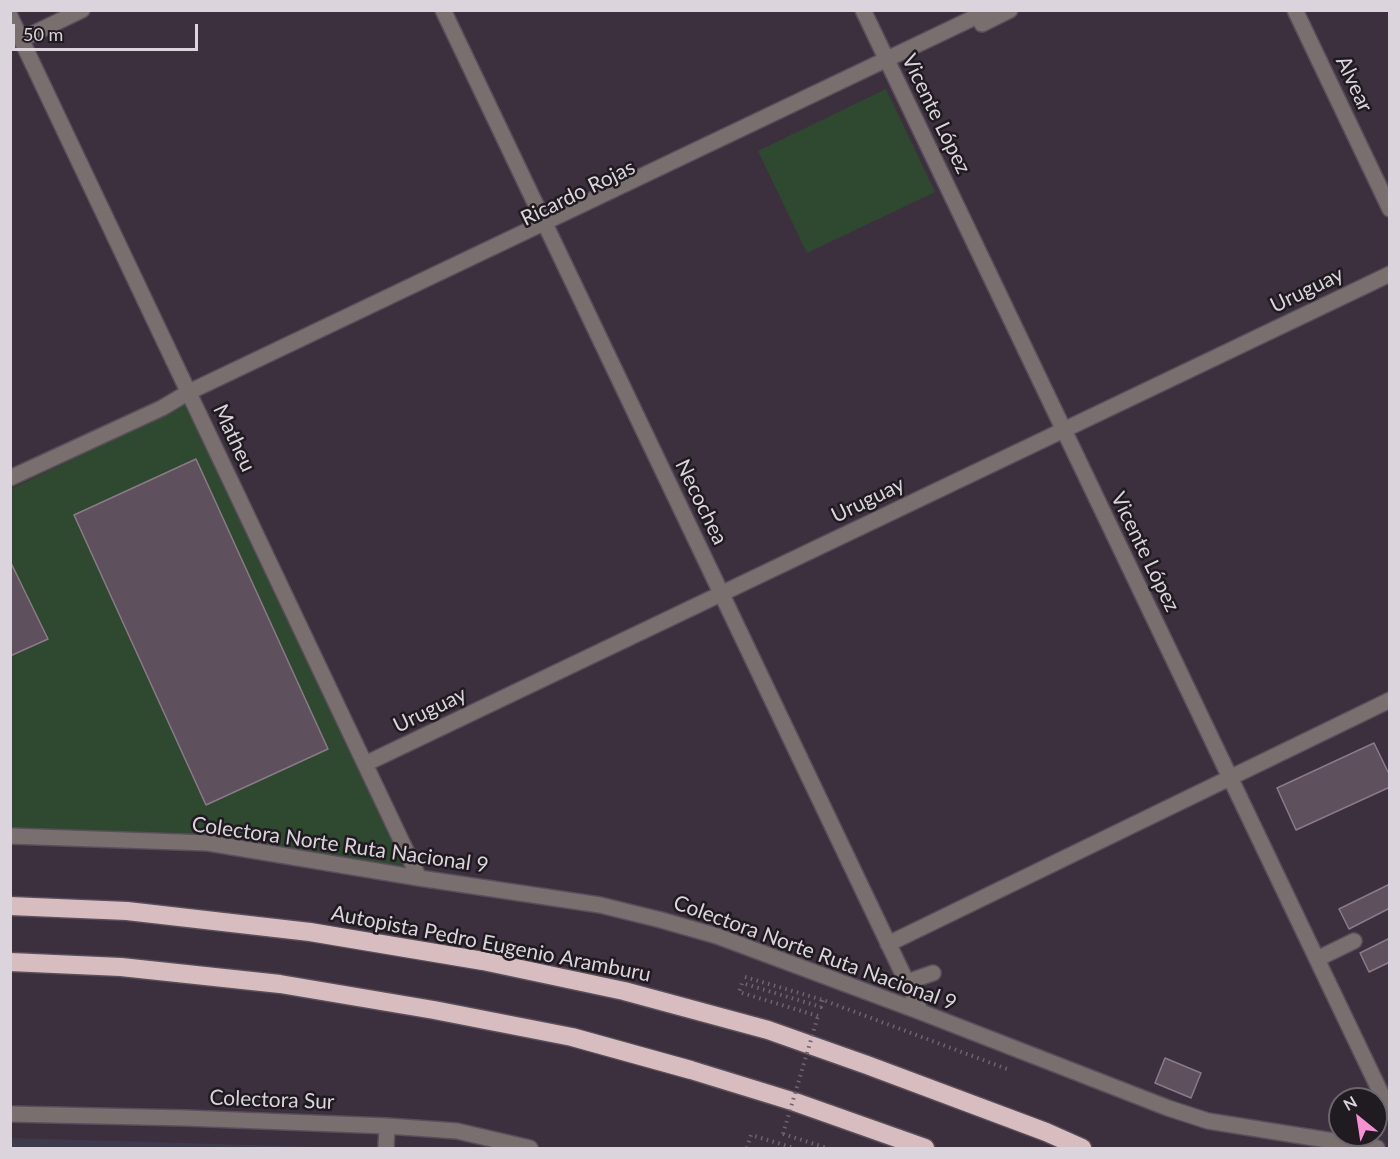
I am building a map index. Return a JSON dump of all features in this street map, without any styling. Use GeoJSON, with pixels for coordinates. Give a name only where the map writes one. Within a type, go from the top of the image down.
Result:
{"type":"FeatureCollection","features":[{"type":"Feature","properties":{"kind":"highway","name":"Autopista Pedro Eugenio Aramburu"},"geometry":{"type":"LineString","coordinates":[[10,906],[127,911],[310,932],[483,961],[624,991],[768,1030],[1046,1132],[1082,1149]]}},
{"type":"Feature","properties":{"kind":"highway"},"geometry":{"type":"LineString","coordinates":[[10,962],[121,967],[280,984],[434,1010],[572,1037],[795,1102],[925,1149]]}},
{"type":"Feature","properties":{"kind":"street"},"geometry":{"type":"LineString","coordinates":[[22,39],[82,10]]}},
{"type":"Feature","properties":{"kind":"street","name":"Necochea"},"geometry":{"type":"LineString","coordinates":[[443,10],[921,1012]]}},
{"type":"Feature","properties":{"kind":"street","name":"Vicente López"},"geometry":{"type":"LineString","coordinates":[[863,10],[1389,1112]]}},
{"type":"Feature","properties":{"kind":"street","name":"Ricardo Rojas"},"geometry":{"type":"LineString","coordinates":[[889,64],[990,10]]}},
{"type":"Feature","properties":{"kind":"street","name":"Ricardo Rojas"},"geometry":{"type":"LineString","coordinates":[[10,478],[191,396],[889,64],[1010,10]]}},
{"type":"Feature","properties":{"kind":"street","name":"Alvear"},"geometry":{"type":"LineString","coordinates":[[1295,10],[1389,209]]}},
{"type":"Feature","properties":{"kind":"street","name":"Matheu"},"geometry":{"type":"LineString","coordinates":[[10,16],[419,878]]}},
{"type":"Feature","properties":{"kind":"street","name":"Uruguay"},"geometry":{"type":"LineString","coordinates":[[365,764],[1389,274]]}},
{"type":"Feature","properties":{"kind":"street"},"geometry":{"type":"LineString","coordinates":[[888,944],[1389,700]]}},
{"type":"Feature","properties":{"kind":"street","name":"Colectora Norte Ruta Nacional 9"},"geometry":{"type":"LineString","coordinates":[[10,836],[208,843],[600,905],[717,936],[1168,1108],[1208,1121],[1377,1149]]}},
{"type":"Feature","properties":{"kind":"street"},"geometry":{"type":"LineString","coordinates":[[1317,959],[1354,941]]}},
{"type":"Feature","properties":{"kind":"street"},"geometry":{"type":"LineString","coordinates":[[907,982],[933,973]]}},
{"type":"Feature","properties":{"kind":"street","name":"Colectora Sur"},"geometry":{"type":"LineString","coordinates":[[10,1114],[387,1126],[457,1131],[530,1149]]}},
{"type":"Feature","properties":{"kind":"street"},"geometry":{"type":"LineString","coordinates":[[386,1149],[387,1126]]}},
{"type":"Feature","properties":{"kind":"path"},"geometry":{"type":"LineString","coordinates":[[745,977],[823,1000],[1011,1071]]}},
{"type":"Feature","properties":{"kind":"path"},"geometry":{"type":"LineString","coordinates":[[827,1149],[783,1134],[818,1016],[739,992],[742,983],[820,1007],[829,979]]}},
{"type":"Feature","properties":{"kind":"path"},"geometry":{"type":"LineString","coordinates":[[747,1149],[751,1135],[794,1149]]}},
{"type":"Feature","properties":{"kind":"shaded area"},"geometry":{"type":"Polygon","coordinates":[[[11,1138],[356,1148],[11,1148],[11,1138]]]}},
{"type":"Feature","properties":{"kind":"green space"},"geometry":{"type":"Polygon","coordinates":[[[886,89],[935,192],[807,253],[758,151],[886,89]]]}},
{"type":"Feature","properties":{"kind":"green space"},"geometry":{"type":"Polygon","coordinates":[[[192,402],[419,878],[208,843],[11,836],[11,489],[192,402]]]}},
{"type":"Feature","properties":{"kind":"building"},"geometry":{"type":"Polygon","coordinates":[[[196,459],[328,749],[206,805],[74,515],[196,459]]]}},
{"type":"Feature","properties":{"kind":"building"},"geometry":{"type":"Polygon","coordinates":[[[10,561],[48,639],[10,656],[10,561]]]}},
{"type":"Feature","properties":{"kind":"building"},"geometry":{"type":"Polygon","coordinates":[[[1374,743],[1390,776],[1390,787],[1296,830],[1277,788],[1374,743]]]}},
{"type":"Feature","properties":{"kind":"building"},"geometry":{"type":"Polygon","coordinates":[[[1390,884],[1390,908],[1349,929],[1339,909],[1390,884]]]}},
{"type":"Feature","properties":{"kind":"building"},"geometry":{"type":"Polygon","coordinates":[[[1390,938],[1390,962],[1369,972],[1360,953],[1390,938]]]}},
{"type":"Feature","properties":{"kind":"building"},"geometry":{"type":"Polygon","coordinates":[[[1165,1058],[1201,1073],[1191,1098],[1155,1083],[1165,1058]]]}}]}
